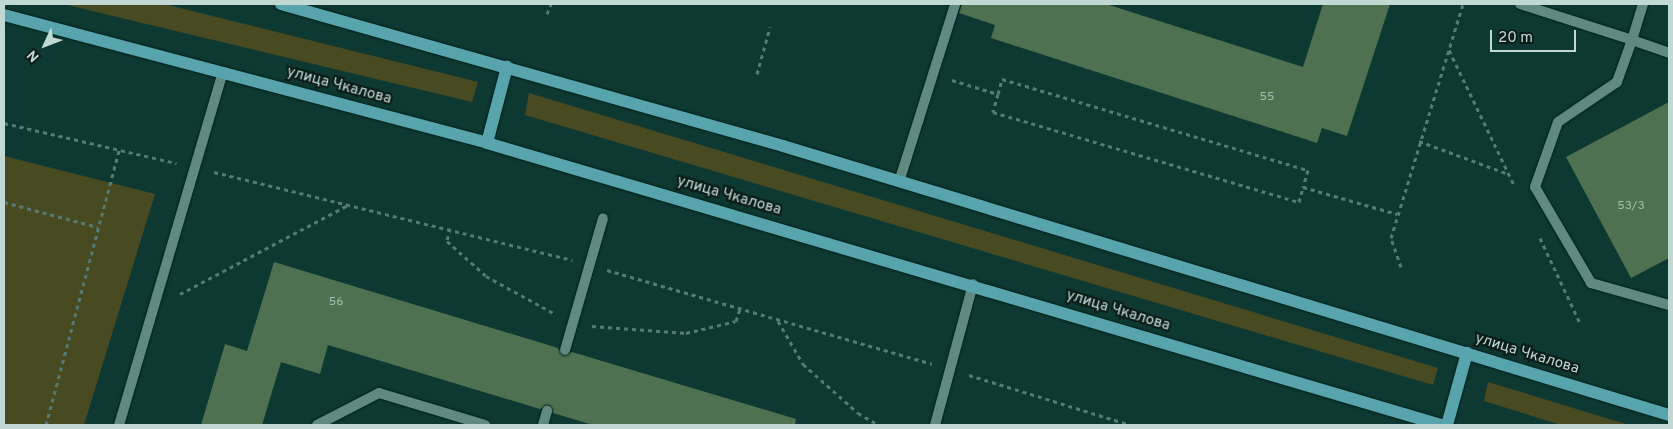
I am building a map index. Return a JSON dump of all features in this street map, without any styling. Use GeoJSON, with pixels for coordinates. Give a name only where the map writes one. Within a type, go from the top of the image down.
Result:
{"type":"FeatureCollection","features":[{"type":"Feature","properties":{"kind":"main road","name":"улица Чкалова"},"geometry":{"type":"LineString","coordinates":[[281,4],[507,67],[899,182],[1669,415]]}},
{"type":"Feature","properties":{"kind":"main road","name":"улица Чкалова"},"geometry":{"type":"LineString","coordinates":[[4,15],[487,143],[973,284],[1441,425]]}},
{"type":"Feature","properties":{"kind":"main road"},"geometry":{"type":"LineString","coordinates":[[487,143],[507,67]]}},
{"type":"Feature","properties":{"kind":"main road"},"geometry":{"type":"LineString","coordinates":[[1448,425],[1467,353]]}},
{"type":"Feature","properties":{"kind":"street"},"geometry":{"type":"LineString","coordinates":[[899,182],[955,4]]}},
{"type":"Feature","properties":{"kind":"street"},"geometry":{"type":"LineString","coordinates":[[1520,4],[1669,53]]}},
{"type":"Feature","properties":{"kind":"street"},"geometry":{"type":"LineString","coordinates":[[1643,4],[1617,82],[1558,122],[1535,188],[1591,283],[1669,305]]}},
{"type":"Feature","properties":{"kind":"street"},"geometry":{"type":"LineString","coordinates":[[119,425],[223,72]]}},
{"type":"Feature","properties":{"kind":"street"},"geometry":{"type":"LineString","coordinates":[[565,350],[603,218]]}},
{"type":"Feature","properties":{"kind":"street"},"geometry":{"type":"LineString","coordinates":[[935,425],[973,284]]}},
{"type":"Feature","properties":{"kind":"street"},"geometry":{"type":"LineString","coordinates":[[317,425],[379,392],[485,425]]}},
{"type":"Feature","properties":{"kind":"street"},"geometry":{"type":"LineString","coordinates":[[543,425],[547,412]]}},
{"type":"Feature","properties":{"kind":"path"},"geometry":{"type":"LineString","coordinates":[[547,14],[550,4]]}},
{"type":"Feature","properties":{"kind":"path"},"geometry":{"type":"LineString","coordinates":[[1401,267],[1390,238],[1463,4]]}},
{"type":"Feature","properties":{"kind":"path"},"geometry":{"type":"LineString","coordinates":[[758,74],[770,27]]}},
{"type":"Feature","properties":{"kind":"path"},"geometry":{"type":"LineString","coordinates":[[932,74],[998,94]]}},
{"type":"Feature","properties":{"kind":"path"},"geometry":{"type":"LineString","coordinates":[[1002,79],[1308,170],[1303,187],[1299,202],[993,112],[1002,79]]}},
{"type":"Feature","properties":{"kind":"path"},"geometry":{"type":"LineString","coordinates":[[1419,142],[1508,174]]}},
{"type":"Feature","properties":{"kind":"path"},"geometry":{"type":"LineString","coordinates":[[46,425],[119,150]]}},
{"type":"Feature","properties":{"kind":"path"},"geometry":{"type":"LineString","coordinates":[[1303,187],[1397,214]]}},
{"type":"Feature","properties":{"kind":"path"},"geometry":{"type":"LineString","coordinates":[[4,202],[98,227]]}},
{"type":"Feature","properties":{"kind":"path"},"geometry":{"type":"LineString","coordinates":[[178,300],[181,291],[349,205]]}},
{"type":"Feature","properties":{"kind":"path"},"geometry":{"type":"LineString","coordinates":[[778,320],[803,364],[858,413],[879,425]]}},
{"type":"Feature","properties":{"kind":"green space"},"geometry":{"type":"Polygon","coordinates":[[[63,4],[164,4],[478,82],[472,102],[63,4]]]}},
{"type":"Feature","properties":{"kind":"green space"},"geometry":{"type":"Polygon","coordinates":[[[529,93],[1438,368],[1433,385],[525,115],[529,93]]]}},
{"type":"Feature","properties":{"kind":"green space"},"geometry":{"type":"Polygon","coordinates":[[[4,156],[155,194],[84,425],[4,425],[4,156]]]}},
{"type":"Feature","properties":{"kind":"green space"},"geometry":{"type":"Polygon","coordinates":[[[1488,382],[1629,425],[1561,425],[1484,401],[1488,382]]]}},
{"type":"Feature","properties":{"kind":"building"},"geometry":{"type":"Polygon","coordinates":[[[962,4],[1106,4],[1303,67],[1323,4],[1390,4],[1347,136],[1322,128],[1317,143],[991,38],[995,25],[959,13],[962,4]]]}},
{"type":"Feature","properties":{"kind":"building"},"geometry":{"type":"Polygon","coordinates":[[[1669,102],[1669,258],[1631,278],[1566,157],[1669,102]]]}},
{"type":"Feature","properties":{"kind":"building"},"geometry":{"type":"Polygon","coordinates":[[[274,262],[558,348],[563,356],[572,352],[796,419],[795,425],[593,425],[553,413],[549,405],[540,409],[328,345],[320,374],[281,362],[262,425],[201,425],[225,344],[247,351],[274,262]]]}}]}
